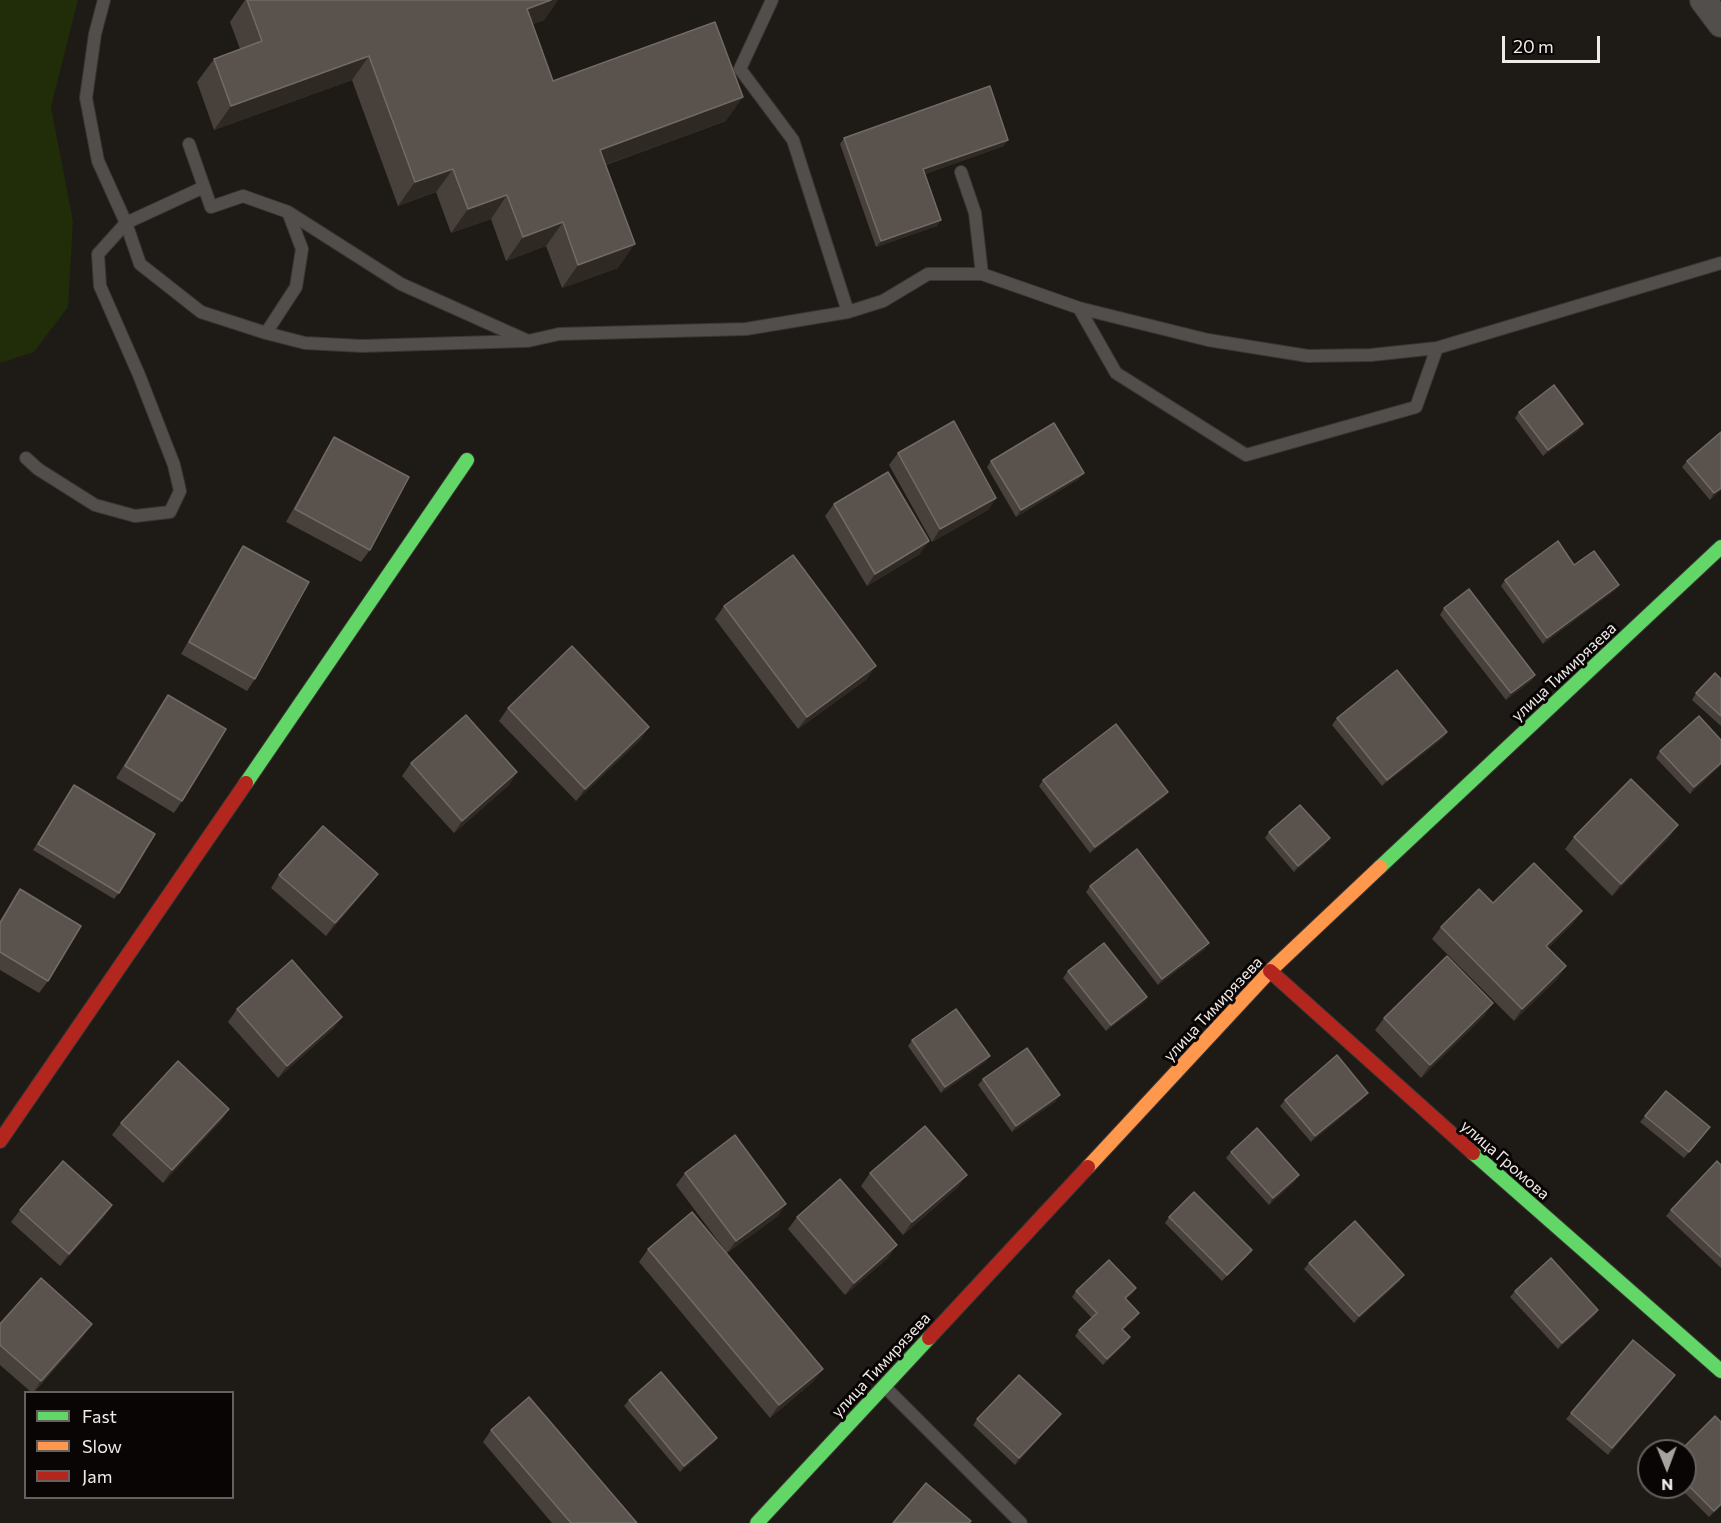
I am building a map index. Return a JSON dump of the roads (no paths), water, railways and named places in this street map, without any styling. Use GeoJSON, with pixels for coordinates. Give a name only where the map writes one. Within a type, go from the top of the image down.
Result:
{"type":"FeatureCollection","features":[{"type":"Feature","properties":{"kind":"street"},"geometry":{"type":"LineString","coordinates":[[1702,0],[1721,24]]}},
{"type":"Feature","properties":{"kind":"street"},"geometry":{"type":"LineString","coordinates":[[0,1141],[467,460]]}},
{"type":"Feature","properties":{"kind":"street","name":"улица Тимирязева"},"geometry":{"type":"LineString","coordinates":[[757,1523],[1270,971],[1721,547]]}},
{"type":"Feature","properties":{"kind":"street","name":"улица Громова"},"geometry":{"type":"LineString","coordinates":[[1270,971],[1400,1089],[1721,1371]]}},
{"type":"Feature","properties":{"kind":"lane"},"geometry":{"type":"LineString","coordinates":[[104,0],[95,34],[86,98],[98,161],[126,223],[140,264],[201,312],[305,343],[362,346],[528,341],[559,334],[746,329],[848,312],[883,301],[928,274],[982,274],[1079,308],[1208,340],[1308,356],[1371,355],[1437,348],[1721,263]]}},
{"type":"Feature","properties":{"kind":"lane"},"geometry":{"type":"LineString","coordinates":[[772,0],[740,69],[793,140],[848,312]]}},
{"type":"Feature","properties":{"kind":"lane"},"geometry":{"type":"LineString","coordinates":[[189,144],[211,207],[243,196],[288,212],[401,284],[528,341]]}},
{"type":"Feature","properties":{"kind":"lane"},"geometry":{"type":"LineString","coordinates":[[961,172],[975,213],[982,274]]}},
{"type":"Feature","properties":{"kind":"lane"},"geometry":{"type":"LineString","coordinates":[[26,458],[38,469],[95,505],[135,516],[170,512],[180,491],[174,465],[100,286],[98,254],[126,223],[204,187]]}},
{"type":"Feature","properties":{"kind":"lane"},"geometry":{"type":"LineString","coordinates":[[267,333],[296,287],[302,249],[288,212]]}},
{"type":"Feature","properties":{"kind":"lane"},"geometry":{"type":"LineString","coordinates":[[1079,308],[1116,373],[1246,455],[1416,407],[1437,348]]}},
{"type":"Feature","properties":{"kind":"lane"},"geometry":{"type":"LineString","coordinates":[[884,1387],[1021,1523]]}}]}
